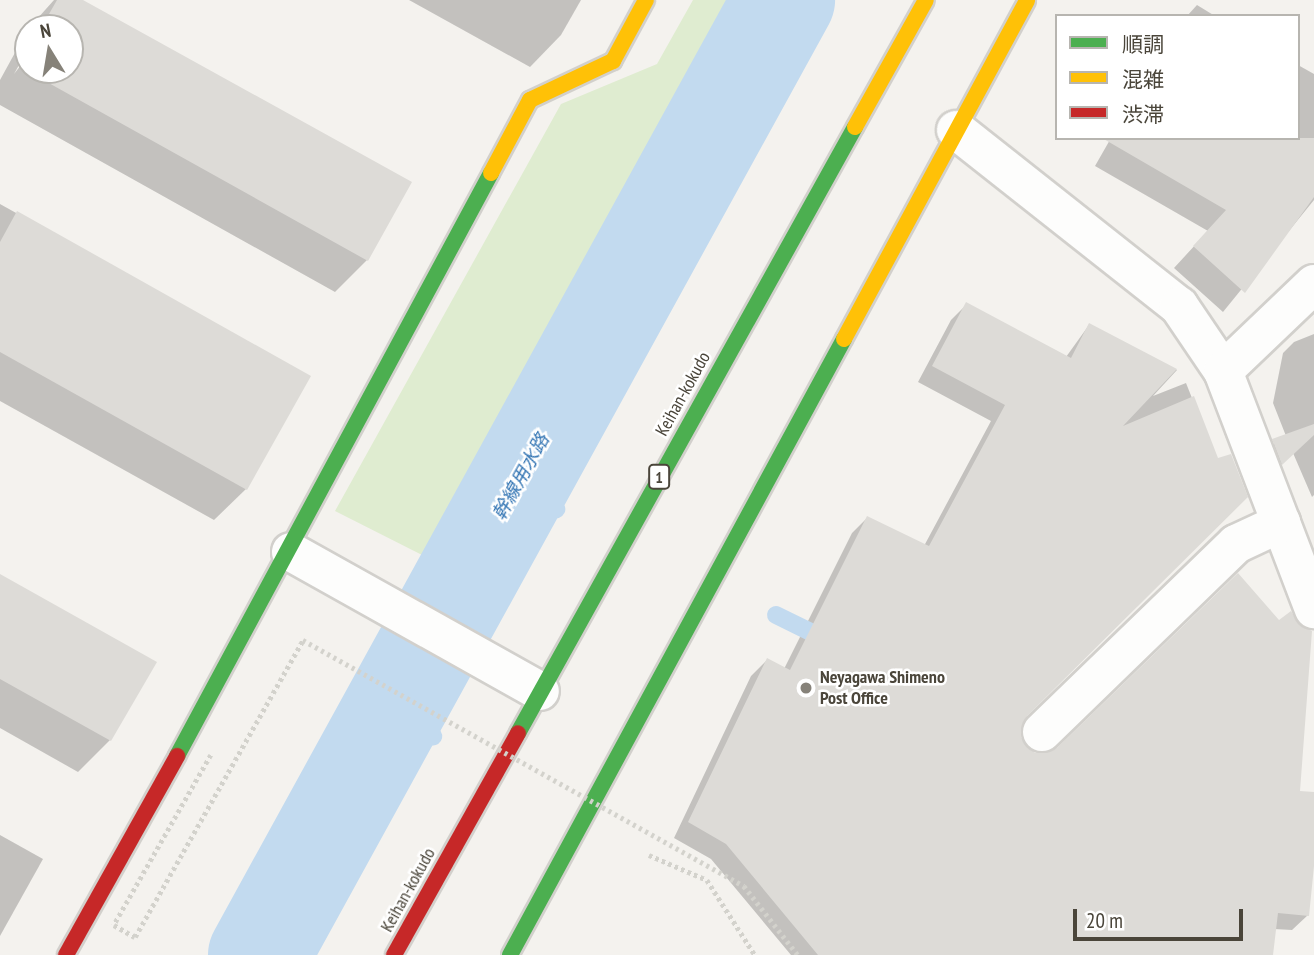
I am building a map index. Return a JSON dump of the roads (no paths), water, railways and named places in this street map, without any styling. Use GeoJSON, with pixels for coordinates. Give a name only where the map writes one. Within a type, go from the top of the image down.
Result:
{"type":"FeatureCollection","features":[{"type":"Feature","properties":{"kind":"main road"},"geometry":{"type":"LineString","coordinates":[[66,955],[291,552],[530,100],[612,61],[646,0]]}},
{"type":"Feature","properties":{"kind":"main road","name":"Keihan-kokudo"},"geometry":{"type":"LineString","coordinates":[[394,955],[926,0]]}},
{"type":"Feature","properties":{"kind":"main road"},"geometry":{"type":"LineString","coordinates":[[510,955],[1027,0]]}},
{"type":"Feature","properties":{"kind":"street"},"geometry":{"type":"LineString","coordinates":[[956,130],[1179,306],[1223,371],[1314,609]]}},
{"type":"Feature","properties":{"kind":"street"},"geometry":{"type":"LineString","coordinates":[[1223,371],[1314,284]]}},
{"type":"Feature","properties":{"kind":"street"},"geometry":{"type":"LineString","coordinates":[[1042,732],[1236,544],[1281,523]]}},
{"type":"Feature","properties":{"kind":"street"},"geometry":{"type":"LineString","coordinates":[[291,552],[540,691]]}},
{"type":"Feature","properties":{"kind":"waterway","name":"幹線用水路"},"geometry":{"type":"LineString","coordinates":[[259,955],[784,0]]}},
{"type":"Feature","properties":{"kind":"waterway"},"geometry":{"type":"LineString","coordinates":[[515,489],[556,509]]}},
{"type":"Feature","properties":{"kind":"waterway"},"geometry":{"type":"LineString","coordinates":[[776,615],[831,642]]}},
{"type":"Feature","properties":{"kind":"waterway"},"geometry":{"type":"LineString","coordinates":[[404,691],[433,736]]}},
{"type":"Feature","properties":{"kind":"place","name":"Neyagawa Shimeno Post Office"},"geometry":{"type":"Point","coordinates":[806,688]}}]}
